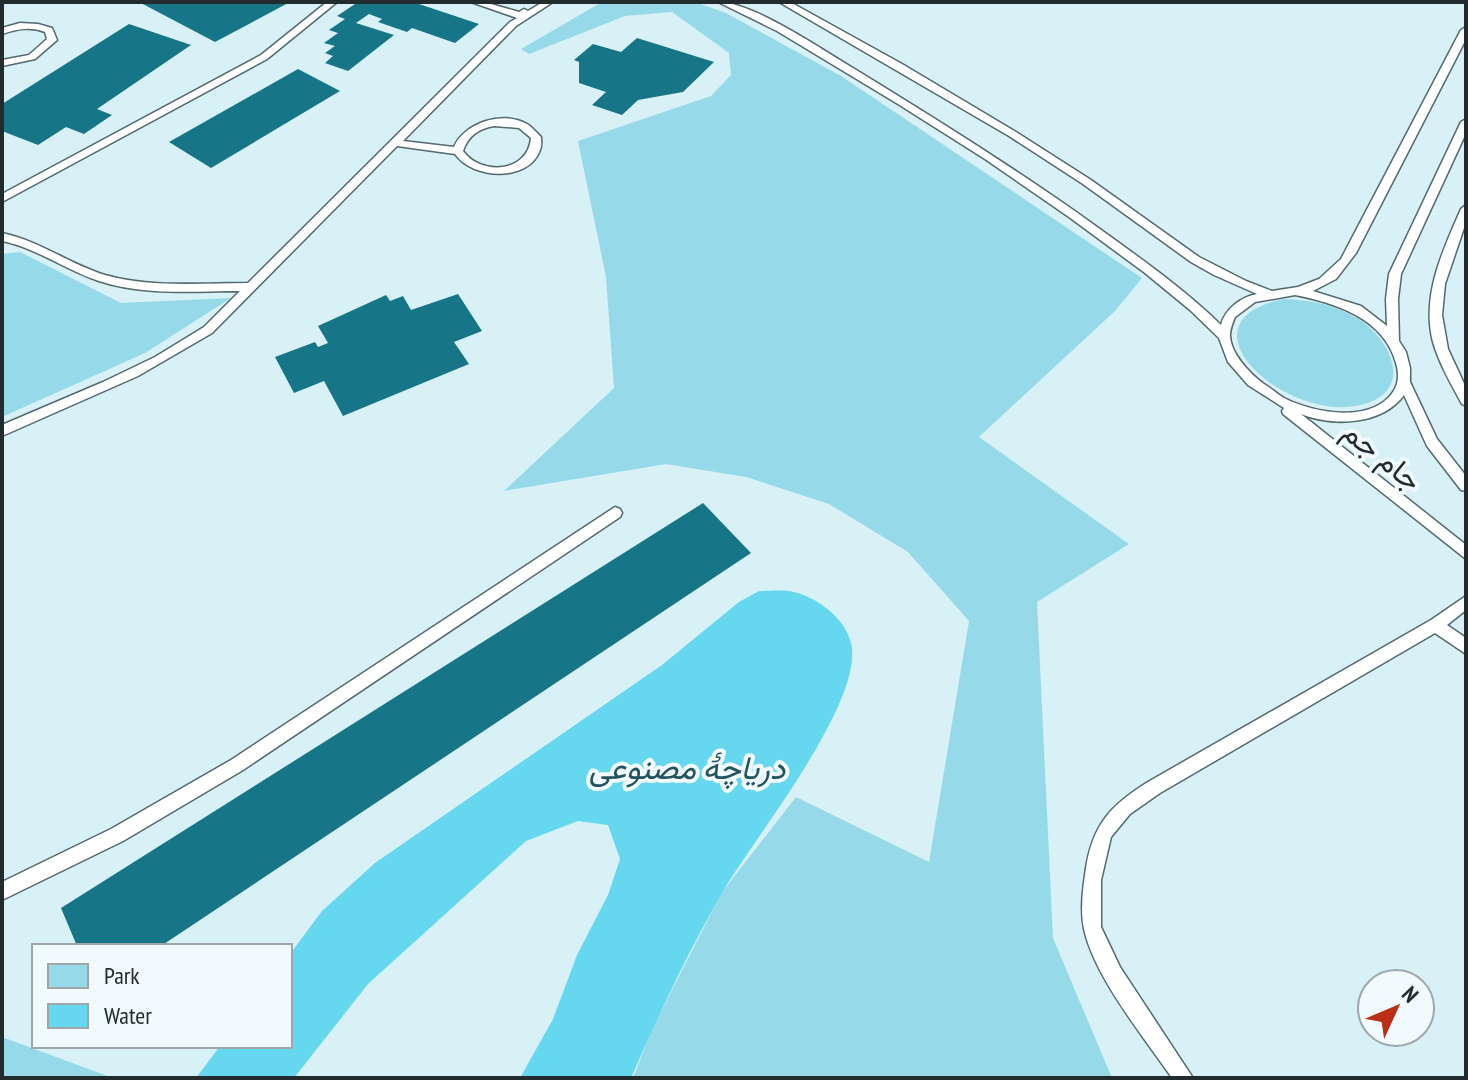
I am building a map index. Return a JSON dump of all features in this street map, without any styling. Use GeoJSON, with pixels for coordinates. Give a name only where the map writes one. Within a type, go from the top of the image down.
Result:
{"type":"FeatureCollection","features":[{"type":"Feature","properties":{"kind":"lane"},"geometry":{"type":"LineString","coordinates":[[2,199],[264,57],[333,2]]}},
{"type":"Feature","properties":{"kind":"lane"},"geometry":{"type":"LineString","coordinates":[[475,2],[521,16],[549,2]]}},
{"type":"Feature","properties":{"kind":"lane"},"geometry":{"type":"LineString","coordinates":[[2,431],[176,352],[208,330],[532,2]]}},
{"type":"Feature","properties":{"kind":"lane"},"geometry":{"type":"LineString","coordinates":[[722,2],[815,50],[923,114],[1041,191],[1175,289],[1223,335]]}},
{"type":"Feature","properties":{"kind":"lane"},"geometry":{"type":"LineString","coordinates":[[783,2],[968,105],[1087,182],[1221,275],[1267,293]]}},
{"type":"Feature","properties":{"kind":"lane"},"geometry":{"type":"LineString","coordinates":[[2,31],[23,26],[42,27],[49,30],[52,40],[32,57],[2,63]]}},
{"type":"Feature","properties":{"kind":"lane"},"geometry":{"type":"LineString","coordinates":[[1295,291],[1325,296],[1354,308],[1393,340],[1405,363],[1405,384],[1389,406],[1364,416],[1337,418],[1304,412],[1269,395],[1252,385],[1229,356],[1223,335],[1225,324],[1235,308],[1255,296],[1320,284],[1339,271],[1353,253],[1360,232],[1462,44],[1466,30]]}},
{"type":"Feature","properties":{"kind":"lane"},"geometry":{"type":"LineString","coordinates":[[396,143],[458,151],[468,164],[479,169],[505,169],[528,160],[538,145],[531,130],[498,122],[485,124],[465,135],[458,151]]}},
{"type":"Feature","properties":{"kind":"lane"},"geometry":{"type":"LineString","coordinates":[[1393,340],[1395,274],[1466,122]]}},
{"type":"Feature","properties":{"kind":"lane"},"geometry":{"type":"LineString","coordinates":[[1466,209],[1448,251],[1437,293],[1437,334],[1466,401]]}},
{"type":"Feature","properties":{"kind":"lane"},"geometry":{"type":"LineString","coordinates":[[2,237],[20,241],[102,278],[134,285],[253,287]]}},
{"type":"Feature","properties":{"kind":"lane","name":"جام جم"},"geometry":{"type":"LineString","coordinates":[[1405,384],[1432,442],[1466,486]]}},
{"type":"Feature","properties":{"kind":"lane","name":"جام جم"},"geometry":{"type":"LineString","coordinates":[[1269,395],[1466,553]]}},
{"type":"Feature","properties":{"kind":"lane"},"geometry":{"type":"LineString","coordinates":[[2,891],[117,835],[237,765],[615,513]]}},
{"type":"Feature","properties":{"kind":"lane"},"geometry":{"type":"LineString","coordinates":[[1183,1078],[1094,935],[1092,887],[1098,853],[1109,824],[1143,795],[1183,770],[1436,625],[1466,602]]}},
{"type":"Feature","properties":{"kind":"lane"},"geometry":{"type":"LineString","coordinates":[[1436,625],[1466,647]]}},
{"type":"Feature","properties":{"kind":"green space"},"geometry":{"type":"Polygon","coordinates":[[[602,2],[695,2],[726,13],[841,76],[1142,278],[1115,311],[979,437],[1129,544],[1037,602],[1053,938],[1112,1078],[633,1078],[652,1029],[722,892],[796,797],[929,862],[969,621],[908,552],[829,504],[746,477],[666,464],[504,491],[614,388],[606,277],[578,141],[711,96],[731,75],[729,53],[672,12],[625,16],[529,54],[521,49],[602,2]]]}},
{"type":"Feature","properties":{"kind":"green space"},"geometry":{"type":"Polygon","coordinates":[[[20,252],[121,303],[231,298],[145,353],[2,417],[2,254],[20,252]]]}},
{"type":"Feature","properties":{"kind":"green space"},"geometry":{"type":"Polygon","coordinates":[[[1284,299],[1329,306],[1368,326],[1379,337],[1392,364],[1393,377],[1388,389],[1378,398],[1360,405],[1331,407],[1301,399],[1274,385],[1252,367],[1239,347],[1238,328],[1252,311],[1284,299]]]}},
{"type":"Feature","properties":{"kind":"green space"},"geometry":{"type":"Polygon","coordinates":[[[2,1037],[113,1078],[2,1078],[2,1037]]]}},
{"type":"Feature","properties":{"kind":"water","name":"دریاچهٔ مصنوعی"},"geometry":{"type":"Polygon","coordinates":[[[759,591],[785,591],[799,593],[818,602],[835,616],[848,633],[851,668],[825,734],[722,893],[697,938],[631,1078],[520,1078],[553,1019],[577,955],[608,895],[620,859],[608,825],[578,821],[526,841],[368,984],[294,1078],[196,1078],[218,1048],[292,1048],[292,951],[322,911],[375,863],[662,665],[739,602],[759,591]]]}},
{"type":"Feature","properties":{"kind":"building"},"geometry":{"type":"Polygon","coordinates":[[[139,2],[290,2],[215,42],[139,2]]]}},
{"type":"Feature","properties":{"kind":"building"},"geometry":{"type":"Polygon","coordinates":[[[358,2],[413,2],[479,24],[455,43],[412,28],[407,32],[378,22],[382,19],[369,14],[356,23],[394,35],[348,71],[325,63],[333,56],[325,53],[335,46],[324,43],[338,33],[329,30],[345,19],[337,16],[358,2]]]}},
{"type":"Feature","properties":{"kind":"building"},"geometry":{"type":"Polygon","coordinates":[[[129,24],[191,45],[97,109],[112,115],[84,134],[66,127],[38,145],[2,131],[2,104],[129,24]]]}},
{"type":"Feature","properties":{"kind":"building"},"geometry":{"type":"Polygon","coordinates":[[[637,38],[714,62],[683,92],[638,100],[622,115],[592,105],[606,92],[579,83],[579,62],[574,60],[593,44],[621,52],[637,38]]]}},
{"type":"Feature","properties":{"kind":"building"},"geometry":{"type":"Polygon","coordinates":[[[298,69],[340,91],[211,168],[169,142],[298,69]]]}},
{"type":"Feature","properties":{"kind":"building"},"geometry":{"type":"Polygon","coordinates":[[[458,294],[482,331],[454,342],[469,364],[343,416],[324,381],[294,393],[275,357],[315,342],[318,347],[328,343],[318,326],[386,295],[390,301],[403,296],[411,310],[458,294]]]}},
{"type":"Feature","properties":{"kind":"building"},"geometry":{"type":"Polygon","coordinates":[[[703,503],[751,553],[164,944],[76,944],[61,908],[703,503]]]}}]}
